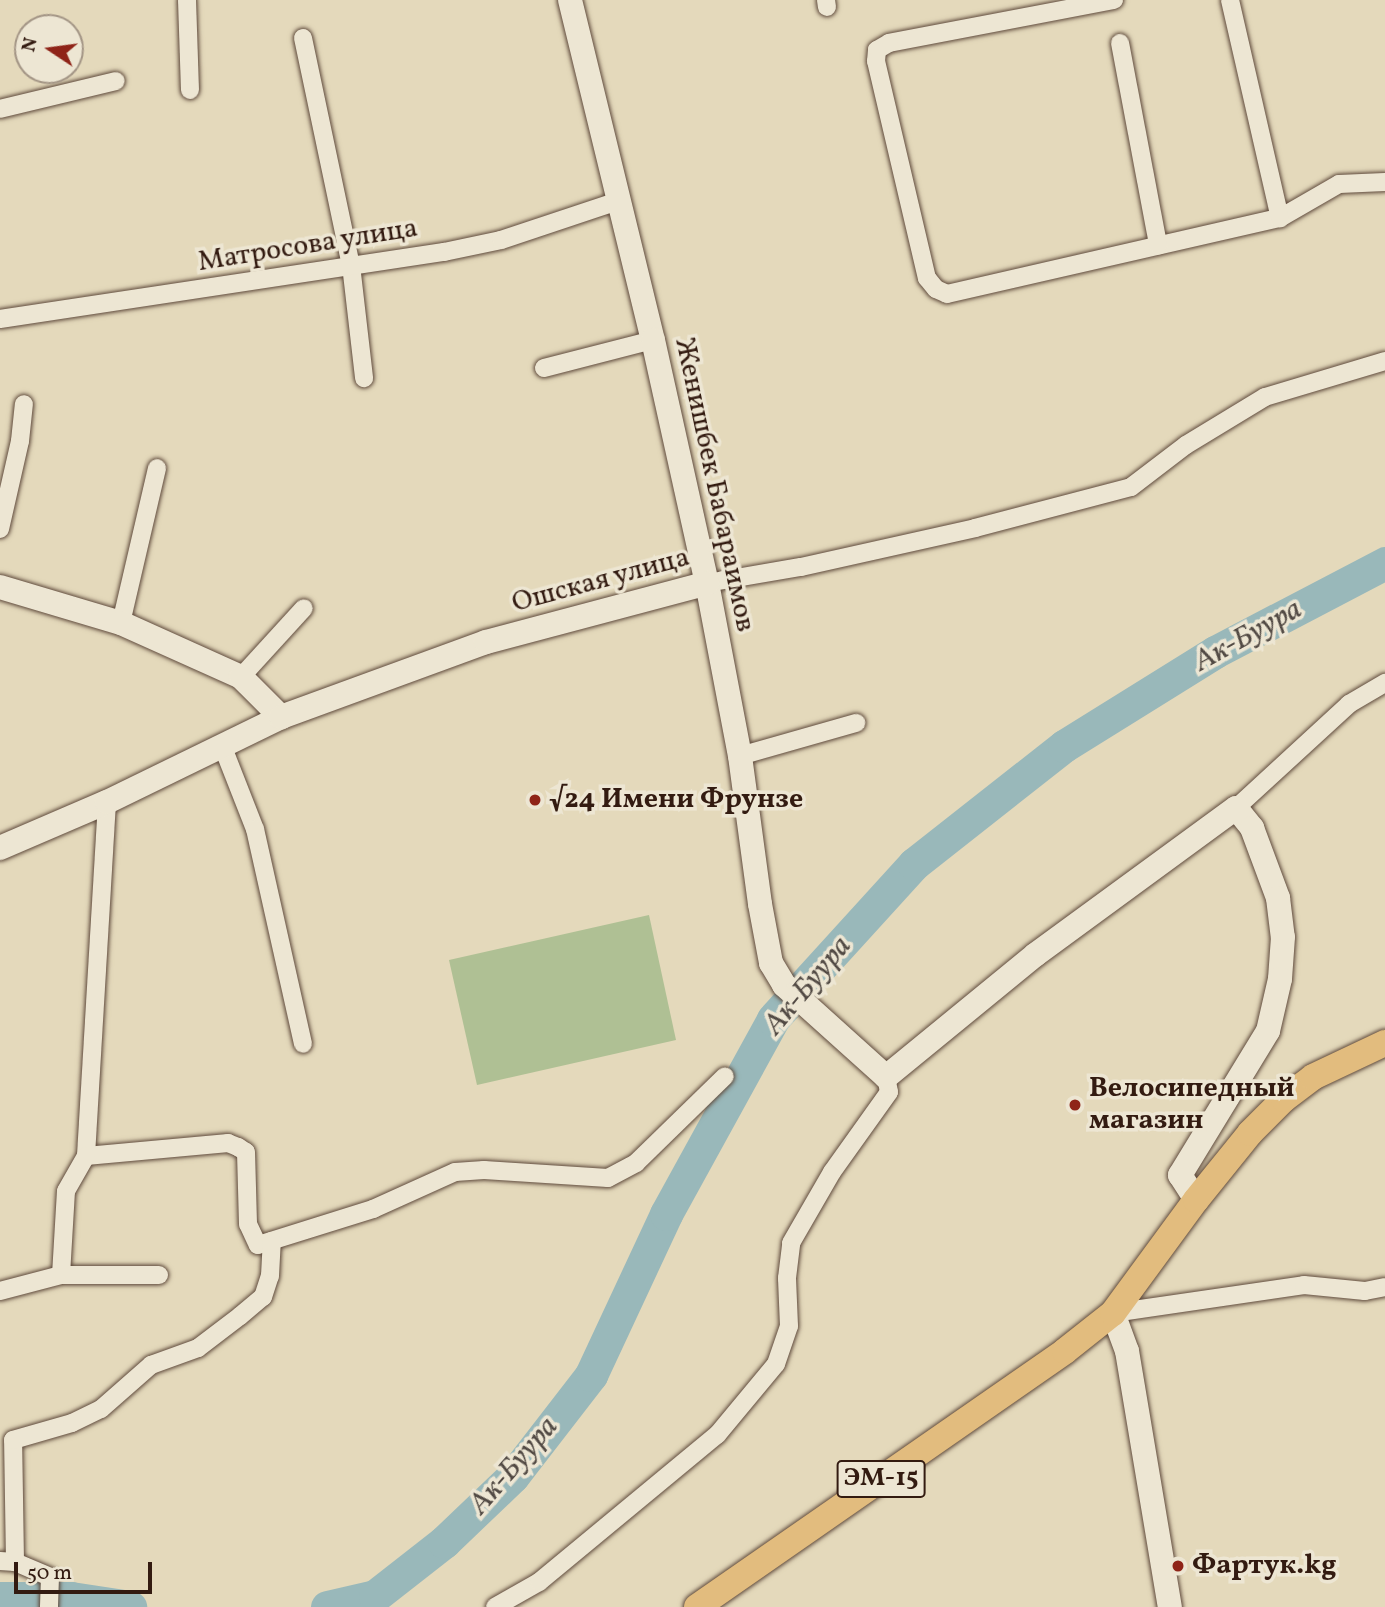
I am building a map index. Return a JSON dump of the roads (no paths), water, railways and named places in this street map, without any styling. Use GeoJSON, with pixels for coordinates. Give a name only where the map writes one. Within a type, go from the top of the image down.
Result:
{"type":"FeatureCollection","features":[{"type":"Feature","properties":{"kind":"main road","name":"Женишбек Бабараимов"},"geometry":{"type":"LineString","coordinates":[[570,0],[653,340],[707,583],[740,755],[760,904],[771,963],[785,985],[886,1077]]}},
{"type":"Feature","properties":{"kind":"main road","name":"Ошская улица"},"geometry":{"type":"LineString","coordinates":[[0,848],[107,802],[281,717],[486,642],[707,583]]}},
{"type":"Feature","properties":{"kind":"main road"},"geometry":{"type":"LineString","coordinates":[[0,587],[121,623],[241,677],[281,717]]}},
{"type":"Feature","properties":{"kind":"main road"},"geometry":{"type":"LineString","coordinates":[[886,1077],[1035,955],[1236,808],[1252,828],[1266,857],[1278,898],[1283,937],[1280,979],[1268,1031],[1180,1175],[1196,1200]]}},
{"type":"Feature","properties":{"kind":"main road"},"geometry":{"type":"LineString","coordinates":[[1170,1607],[1127,1350],[1113,1313],[1196,1200],[1250,1133],[1284,1099],[1313,1077],[1385,1043]]}},
{"type":"Feature","properties":{"kind":"main road","name":"ЭМ-15"},"geometry":{"type":"LineString","coordinates":[[710,1604],[1065,1351],[1113,1313]]}},
{"type":"Feature","properties":{"kind":"street"},"geometry":{"type":"LineString","coordinates":[[187,0],[190,90]]}},
{"type":"Feature","properties":{"kind":"street"},"geometry":{"type":"LineString","coordinates":[[1114,0],[889,43],[877,50],[876,61],[927,278],[936,289],[947,294],[1280,218],[1339,184],[1385,181]]}},
{"type":"Feature","properties":{"kind":"street"},"geometry":{"type":"LineString","coordinates":[[1230,0],[1280,218]]}},
{"type":"Feature","properties":{"kind":"street"},"geometry":{"type":"LineString","coordinates":[[303,38],[351,265],[364,378]]}},
{"type":"Feature","properties":{"kind":"street"},"geometry":{"type":"LineString","coordinates":[[1120,43],[1158,245]]}},
{"type":"Feature","properties":{"kind":"street"},"geometry":{"type":"LineString","coordinates":[[0,109],[116,81]]}},
{"type":"Feature","properties":{"kind":"street","name":"Матросова улица"},"geometry":{"type":"LineString","coordinates":[[0,319],[444,252],[501,240],[618,201]]}},
{"type":"Feature","properties":{"kind":"street"},"geometry":{"type":"LineString","coordinates":[[544,368],[653,340]]}},
{"type":"Feature","properties":{"kind":"street","name":"Ошская улица"},"geometry":{"type":"LineString","coordinates":[[707,583],[802,567],[975,528],[1131,487],[1186,445],[1265,397],[1385,361]]}},
{"type":"Feature","properties":{"kind":"street"},"geometry":{"type":"LineString","coordinates":[[0,529],[20,441],[23,404]]}},
{"type":"Feature","properties":{"kind":"street"},"geometry":{"type":"LineString","coordinates":[[121,623],[157,468]]}},
{"type":"Feature","properties":{"kind":"street"},"geometry":{"type":"LineString","coordinates":[[241,677],[304,608]]}},
{"type":"Feature","properties":{"kind":"street"},"geometry":{"type":"LineString","coordinates":[[1236,808],[1349,704],[1385,683]]}},
{"type":"Feature","properties":{"kind":"street"},"geometry":{"type":"LineString","coordinates":[[740,755],[856,723]]}},
{"type":"Feature","properties":{"kind":"street"},"geometry":{"type":"LineString","coordinates":[[222,745],[255,829],[303,1044]]}},
{"type":"Feature","properties":{"kind":"street"},"geometry":{"type":"LineString","coordinates":[[61,1275],[66,1191],[86,1156],[107,802]]}},
{"type":"Feature","properties":{"kind":"street"},"geometry":{"type":"LineString","coordinates":[[86,1156],[228,1143],[238,1146],[246,1153],[248,1223],[251,1236],[258,1245],[373,1209],[455,1172],[484,1170],[608,1178],[636,1163],[725,1076]]}},
{"type":"Feature","properties":{"kind":"street"},"geometry":{"type":"LineString","coordinates":[[495,1607],[539,1582],[717,1435],[776,1364],[789,1326],[787,1278],[791,1243],[832,1172],[889,1092],[886,1077]]}},
{"type":"Feature","properties":{"kind":"street"},"geometry":{"type":"LineString","coordinates":[[49,1607],[50,1577],[8,1561],[13,1440],[72,1423],[100,1409],[152,1365],[198,1348],[240,1316],[263,1297],[270,1276],[272,1241]]}},
{"type":"Feature","properties":{"kind":"street"},"geometry":{"type":"LineString","coordinates":[[0,1291],[61,1275],[159,1275]]}},
{"type":"Feature","properties":{"kind":"street"},"geometry":{"type":"LineString","coordinates":[[1113,1313],[1304,1285],[1365,1291],[1385,1287]]}},
{"type":"Feature","properties":{"kind":"waterway","name":"Ак-Буура"},"geometry":{"type":"LineString","coordinates":[[327,1607],[375,1596],[444,1542],[513,1476],[591,1375],[666,1214],[773,1019],[914,864],[1064,746],[1215,652],[1385,563]]}},
{"type":"Feature","properties":{"kind":"waterway","name":"Ак-Буура"},"geometry":{"type":"LineString","coordinates":[[0,1598],[71,1598],[130,1607]]}},
{"type":"Feature","properties":{"kind":"place","name":"√24 Имени Фрунзе"},"geometry":{"type":"Point","coordinates":[535,800]}},
{"type":"Feature","properties":{"kind":"place","name":"Велосипедный магазин"},"geometry":{"type":"Point","coordinates":[1075,1105]}},
{"type":"Feature","properties":{"kind":"place","name":"Фартук.kg"},"geometry":{"type":"Point","coordinates":[1178,1566]}}]}
